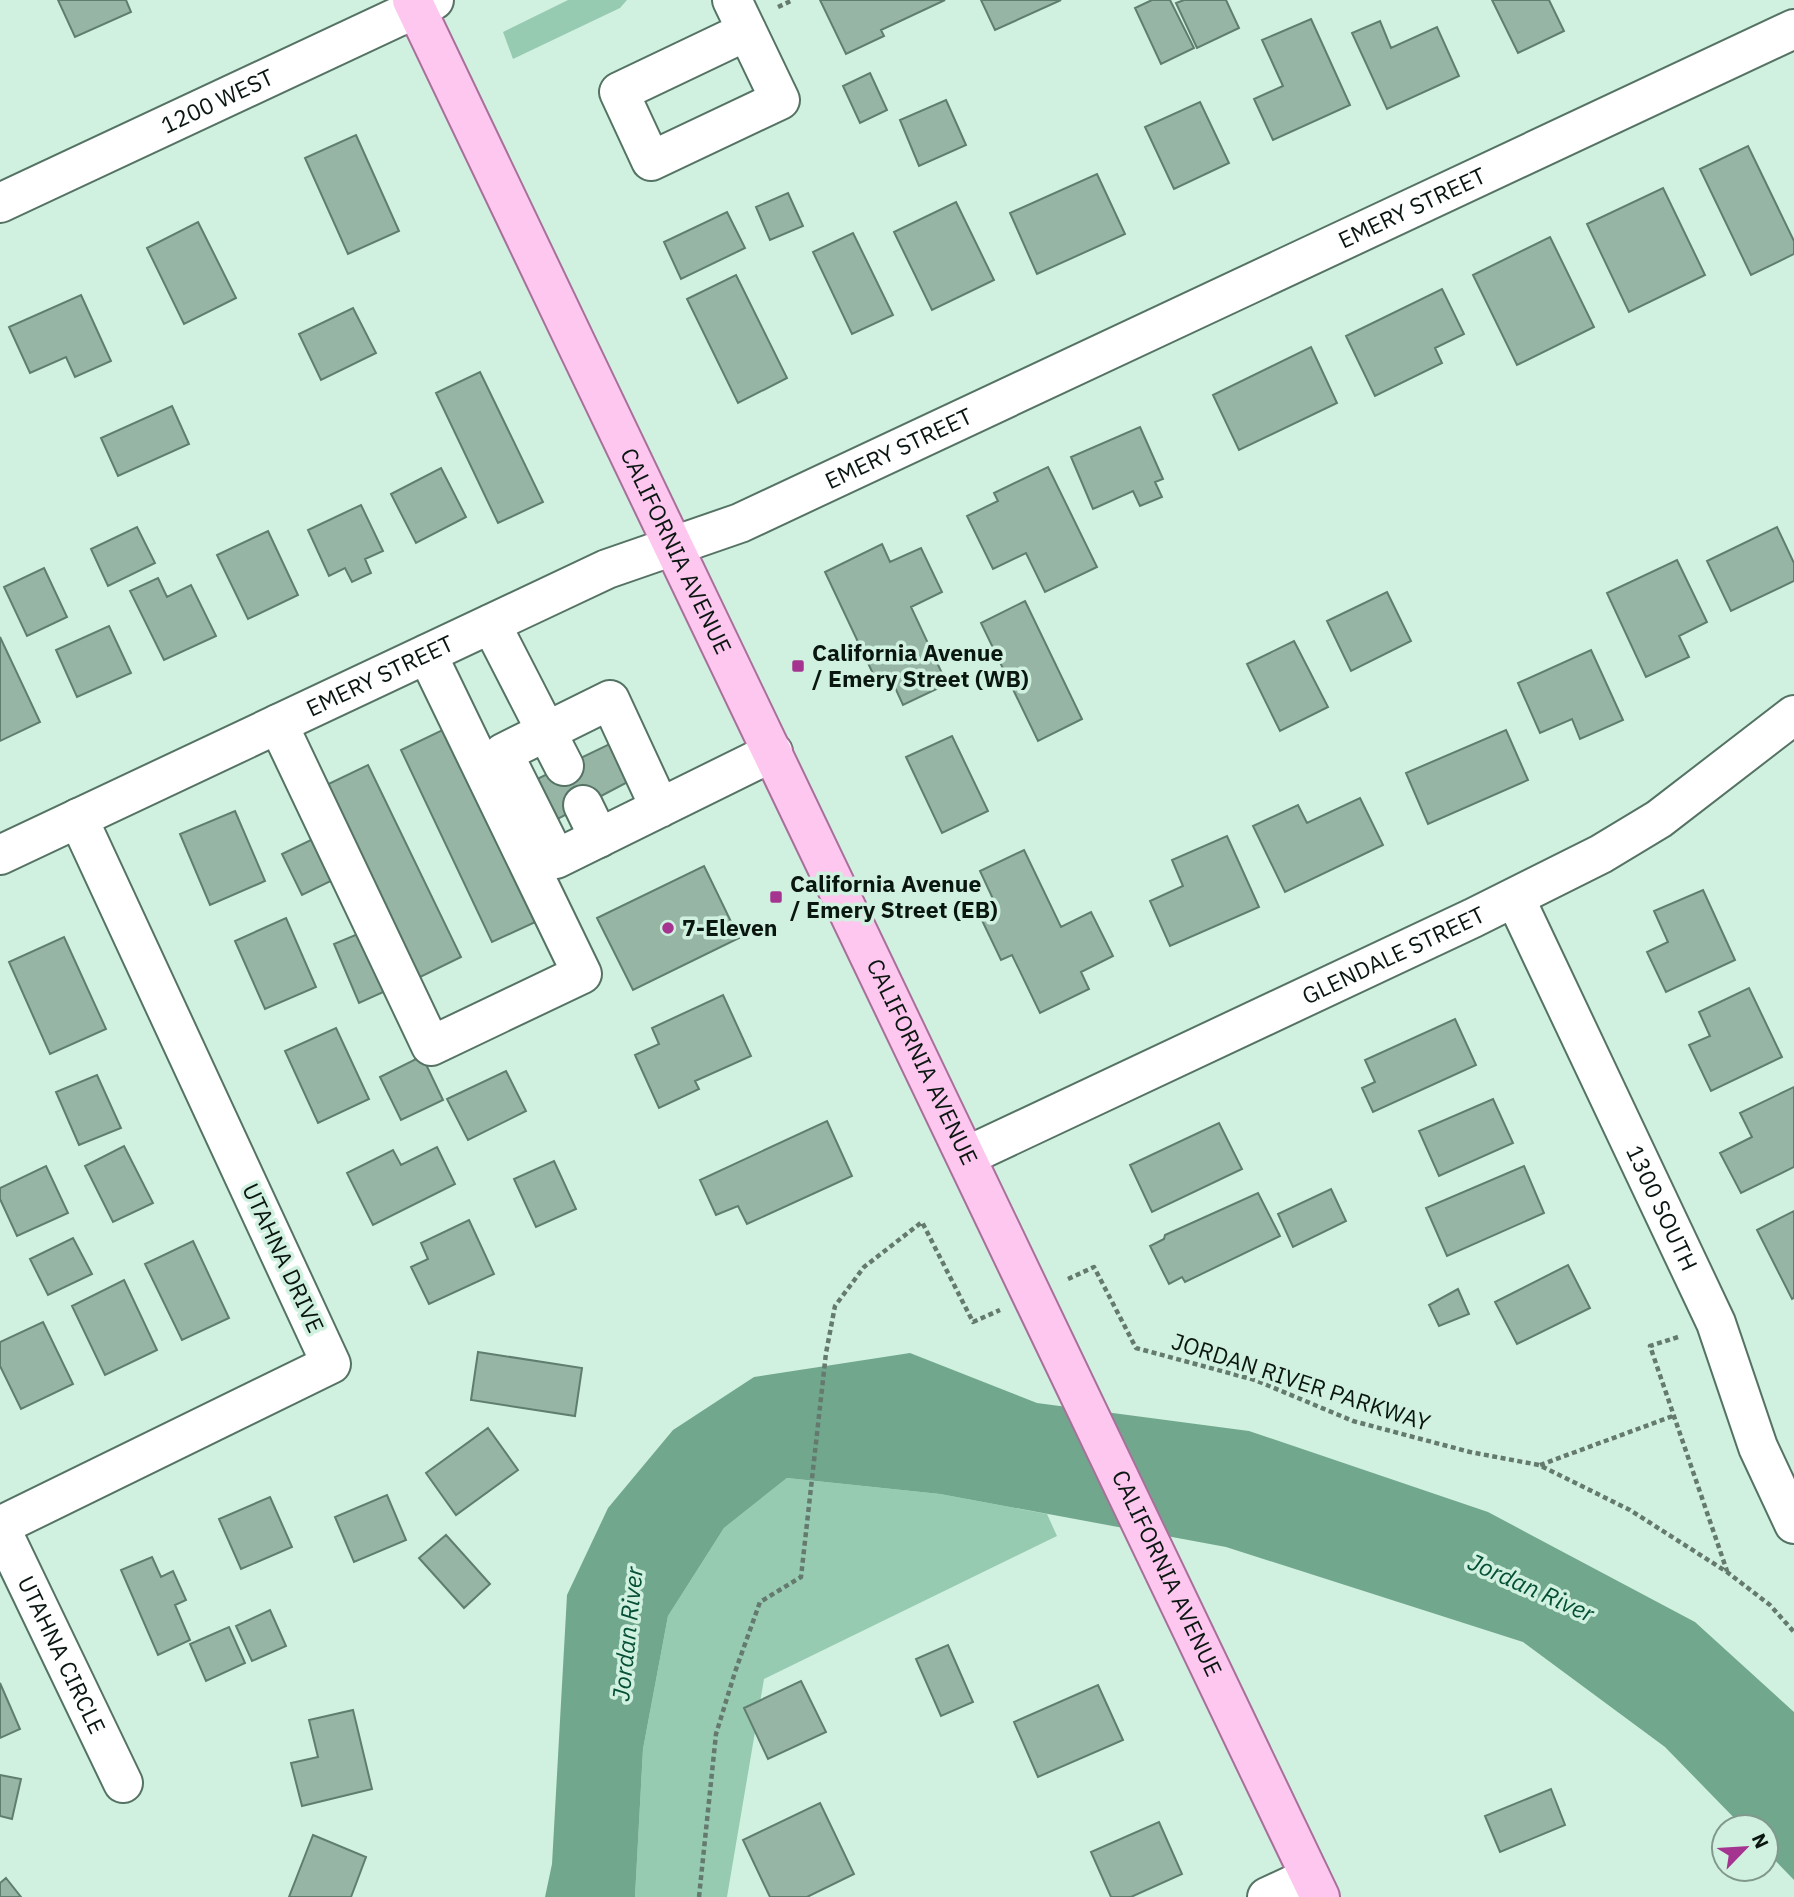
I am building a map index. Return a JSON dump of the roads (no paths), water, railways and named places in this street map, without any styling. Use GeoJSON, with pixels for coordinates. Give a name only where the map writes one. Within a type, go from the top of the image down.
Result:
{"type":"FeatureCollection","features":[{"type":"Feature","properties":{"kind":"main road","name":"CALIFORNIA AVENUE"},"geometry":{"type":"LineString","coordinates":[[421,3],[671,545],[969,1155],[1315,1887]]}},
{"type":"Feature","properties":{"kind":"street"},"geometry":{"type":"LineString","coordinates":[[1786,0],[1794,17]]}},
{"type":"Feature","properties":{"kind":"street","name":"1200 WEST"},"geometry":{"type":"LineString","coordinates":[[0,203],[421,3]]}},
{"type":"Feature","properties":{"kind":"street","name":"EMERY STREET"},"geometry":{"type":"LineString","coordinates":[[0,855],[607,569],[740,523],[1794,29]]}},
{"type":"Feature","properties":{"kind":"street"},"geometry":{"type":"LineString","coordinates":[[491,624],[564,766]]}},
{"type":"Feature","properties":{"kind":"street"},"geometry":{"type":"LineString","coordinates":[[278,724],[431,1046],[582,974],[428,654]]}},
{"type":"Feature","properties":{"kind":"street"},"geometry":{"type":"LineString","coordinates":[[660,808],[610,701],[503,753],[556,859],[591,822],[660,808],[773,752]]}},
{"type":"Feature","properties":{"kind":"street","name":"GLENDALE STREET"},"geometry":{"type":"LineString","coordinates":[[969,1155],[1515,898],[1601,854],[1659,819],[1794,715]]}},
{"type":"Feature","properties":{"kind":"street","name":"UTAHNA DRIVE"},"geometry":{"type":"LineString","coordinates":[[0,1526],[331,1364],[78,818]]}},
{"type":"Feature","properties":{"kind":"street","name":"1300 SOUTH"},"geometry":{"type":"LineString","coordinates":[[1515,898],[1716,1323],[1758,1447],[1794,1524]]}},
{"type":"Feature","properties":{"kind":"street","name":"UTAHNA CIRCLE"},"geometry":{"type":"LineString","coordinates":[[0,1526],[123,1783]]}},
{"type":"Feature","properties":{"kind":"street"},"geometry":{"type":"LineString","coordinates":[[1267,1897],[1315,1887]]}},
{"type":"Feature","properties":{"kind":"water","name":"Jordan River"},"geometry":{"type":"Polygon","coordinates":[[[910,1353],[1037,1403],[1249,1431],[1488,1512],[1695,1622],[1794,1712],[1794,1880],[1780,1866],[1780,1813],[1729,1813],[1665,1747],[1523,1642],[1226,1547],[940,1494],[787,1478],[724,1528],[668,1616],[643,1749],[635,1897],[545,1897],[552,1864],[567,1595],[608,1508],[673,1430],[754,1377],[910,1353]]]}},
{"type":"Feature","properties":{"kind":"place","name":"California Avenue / Emery Street (WB)"},"geometry":{"type":"Point","coordinates":[798,666]}},
{"type":"Feature","properties":{"kind":"place","name":"California Avenue / Emery Street (EB)"},"geometry":{"type":"Point","coordinates":[776,897]}},
{"type":"Feature","properties":{"kind":"place","name":"7-Eleven"},"geometry":{"type":"Point","coordinates":[668,928]}}]}
